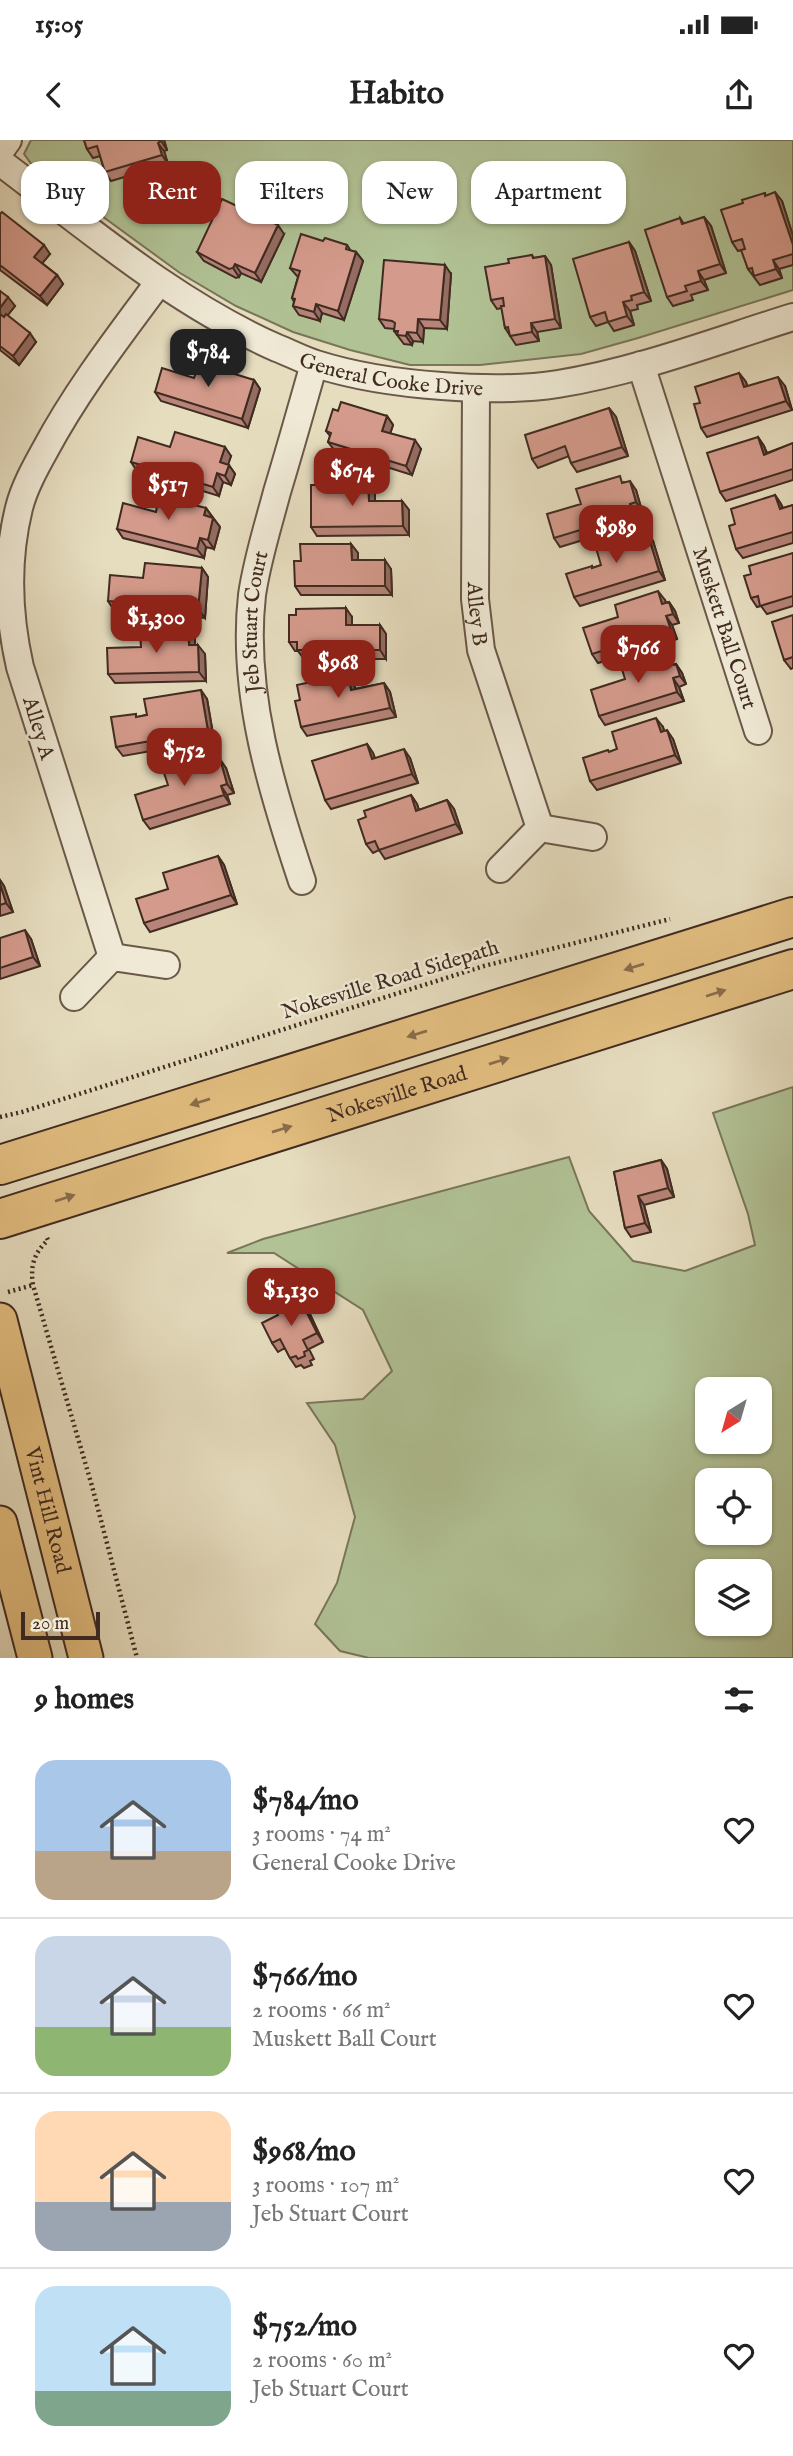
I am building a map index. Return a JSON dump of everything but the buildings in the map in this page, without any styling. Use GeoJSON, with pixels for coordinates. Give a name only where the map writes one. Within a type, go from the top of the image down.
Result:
{"type":"FeatureCollection","features":[{"type":"Feature","properties":{"kind":"highway"},"geometry":{"type":"LineString","coordinates":[[0,1165],[793,917]]}},
{"type":"Feature","properties":{"kind":"highway","name":"Nokesville Road"},"geometry":{"type":"LineString","coordinates":[[0,1219],[793,969]]}},
{"type":"Feature","properties":{"kind":"main road","name":"Vint Hill Road"},"geometry":{"type":"LineString","coordinates":[[0,1320],[86,1658]]}},
{"type":"Feature","properties":{"kind":"main road"},"geometry":{"type":"LineString","coordinates":[[0,1523],[35,1658]]}},
{"type":"Feature","properties":{"kind":"street"},"geometry":{"type":"LineString","coordinates":[[0,151],[8,140]]}},
{"type":"Feature","properties":{"kind":"street","name":"General Cooke Drive"},"geometry":{"type":"LineString","coordinates":[[0,162],[159,282],[246,334],[314,364],[393,381],[476,388],[521,388],[557,384],[641,365],[793,317]]}},
{"type":"Feature","properties":{"kind":"street","name":"Alley A"},"geometry":{"type":"LineString","coordinates":[[112,957],[20,667],[11,625],[11,555],[19,506],[58,424],[159,282]]}},
{"type":"Feature","properties":{"kind":"street","name":"Jeb Stuart Court"},"geometry":{"type":"LineString","coordinates":[[302,881],[262,749],[254,691],[252,596],[262,543],[314,364]]}},
{"type":"Feature","properties":{"kind":"street","name":"Muskett Ball Court"},"geometry":{"type":"LineString","coordinates":[[641,365],[758,731]]}},
{"type":"Feature","properties":{"kind":"street","name":"Alley B"},"geometry":{"type":"LineString","coordinates":[[476,388],[475,599],[479,638],[487,671],[540,828]]}},
{"type":"Feature","properties":{"kind":"street"},"geometry":{"type":"LineString","coordinates":[[500,869],[540,828],[593,837]]}},
{"type":"Feature","properties":{"kind":"street"},"geometry":{"type":"LineString","coordinates":[[74,997],[112,957],[166,965]]}},
{"type":"Feature","properties":{"kind":"path","name":"Nokesville Road Sidepath"},"geometry":{"type":"LineString","coordinates":[[1,1117],[484,966],[675,918]]}},
{"type":"Feature","properties":{"kind":"path"},"geometry":{"type":"LineString","coordinates":[[1,1117],[1,1125]]}},
{"type":"Feature","properties":{"kind":"path"},"geometry":{"type":"LineString","coordinates":[[41,1229],[48,1240],[40,1248],[33,1262],[33,1285],[92,1486],[137,1658]]}},
{"type":"Feature","properties":{"kind":"path"},"geometry":{"type":"LineString","coordinates":[[20,1288],[33,1285]]}},
{"type":"Feature","properties":{"kind":"green space"},"geometry":{"type":"Polygon","coordinates":[[[31,140],[793,140],[793,290],[581,354],[480,365],[410,365],[293,332],[236,306],[180,273],[109,221],[109,161],[29,161],[24,154],[31,140]]]}},
{"type":"Feature","properties":{"kind":"green space"},"geometry":{"type":"Polygon","coordinates":[[[793,1087],[793,1658],[369,1658],[340,1651],[315,1624],[337,1583],[355,1517],[335,1445],[307,1403],[363,1399],[392,1371],[363,1310],[274,1253],[227,1253],[263,1239],[569,1157],[589,1211],[633,1261],[685,1271],[755,1245],[748,1214],[713,1113],[793,1087]]]}}]}
